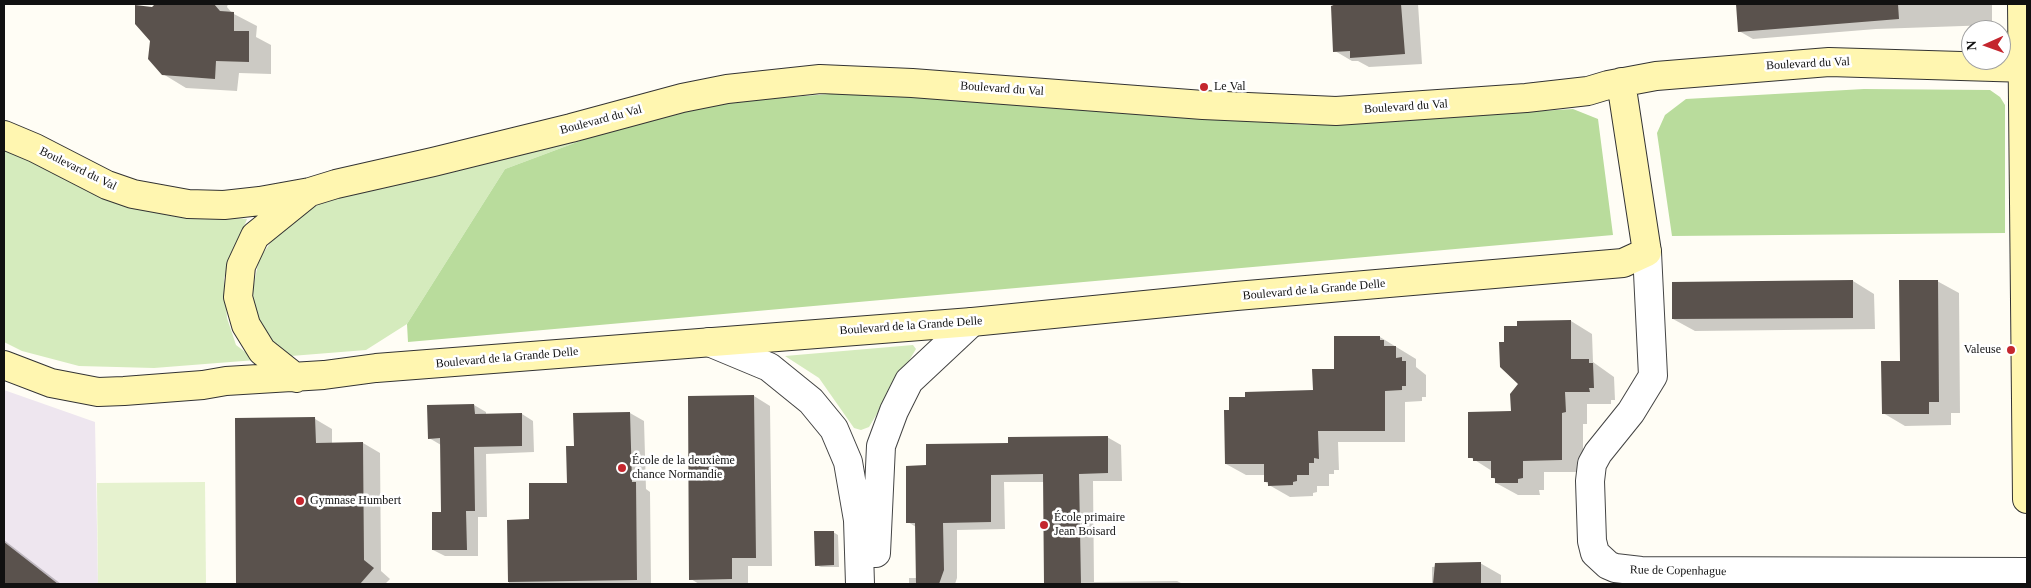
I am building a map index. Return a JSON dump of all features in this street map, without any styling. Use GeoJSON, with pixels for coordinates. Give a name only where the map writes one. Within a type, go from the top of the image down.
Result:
{"type":"FeatureCollection","features":[{"type":"Feature","properties":{"kind":"street"},"geometry":{"type":"LineString","coordinates":[[2022,4],[2026,68],[2027,499]]}},
{"type":"Feature","properties":{"kind":"street","name":"Boulevard du Val"},"geometry":{"type":"LineString","coordinates":[[4,135],[35,148],[107,185],[133,194],[188,204],[224,205],[310,192],[336,184],[572,128],[682,98],[727,89],[820,79],[912,83],[1336,112],[1526,98],[1588,91],[1621,82],[1703,71],[1829,62],[2026,68]]}},
{"type":"Feature","properties":{"kind":"street"},"geometry":{"type":"LineString","coordinates":[[1621,82],[1647,252]]}},
{"type":"Feature","properties":{"kind":"street"},"geometry":{"type":"LineString","coordinates":[[296,378],[262,351],[246,325],[238,297],[241,266],[255,236],[310,192]]}},
{"type":"Feature","properties":{"kind":"street","name":"Boulevard de la Grande Delle"},"geometry":{"type":"LineString","coordinates":[[4,366],[51,383],[98,392],[124,392],[203,385],[226,381],[296,378],[376,368],[972,322],[1623,263],[1647,252]]}},
{"type":"Feature","properties":{"kind":"street","name":"Rue de Copenhague"},"geometry":{"type":"LineString","coordinates":[[1647,252],[1653,376],[1631,412],[1598,453],[1592,464],[1590,481],[1592,542],[1595,553],[1608,565],[1615,568],[1641,571],[2027,572]]}},
{"type":"Feature","properties":{"kind":"street"},"geometry":{"type":"LineString","coordinates":[[876,584],[876,535],[881,446],[894,410],[909,381],[972,322]]}},
{"type":"Feature","properties":{"kind":"street"},"geometry":{"type":"LineString","coordinates":[[709,342],[769,367],[811,402],[834,429],[848,462],[858,520],[860,584]]}},
{"type":"Feature","properties":{"kind":"shaded area"},"geometry":{"type":"Polygon","coordinates":[[[4,390],[95,422],[98,584],[4,584],[4,390]]]}},
{"type":"Feature","properties":{"kind":"green space"},"geometry":{"type":"Polygon","coordinates":[[[1864,89],[1990,90],[2000,97],[2005,105],[2005,233],[1672,236],[1657,133],[1665,115],[1686,99],[1864,89]]]}},
{"type":"Feature","properties":{"kind":"green space"},"geometry":{"type":"Polygon","coordinates":[[[830,94],[927,95],[1308,125],[1573,109],[1598,119],[1613,235],[408,342],[407,324],[505,169],[588,138],[701,104],[830,94]]]}},
{"type":"Feature","properties":{"kind":"green space"},"geometry":{"type":"Polygon","coordinates":[[[588,138],[505,169],[407,324],[366,350],[291,356],[269,342],[254,315],[253,289],[259,259],[283,225],[330,198],[449,173],[588,138]]]}},
{"type":"Feature","properties":{"kind":"green space"},"geometry":{"type":"Polygon","coordinates":[[[4,149],[189,214],[247,219],[224,278],[227,318],[236,345],[256,360],[154,368],[79,366],[22,351],[4,342],[4,149]]]}},
{"type":"Feature","properties":{"kind":"green space"},"geometry":{"type":"Polygon","coordinates":[[[913,345],[916,349],[869,427],[861,430],[854,428],[819,378],[785,356],[913,345]]]}},
{"type":"Feature","properties":{"kind":"green space"},"geometry":{"type":"Polygon","coordinates":[[[205,482],[206,584],[98,584],[97,483],[205,482]]]}},
{"type":"Feature","properties":{"kind":"building"},"geometry":{"type":"Polygon","coordinates":[[[155,4],[214,4],[220,11],[234,12],[234,31],[249,31],[249,62],[216,61],[215,79],[162,75],[148,59],[150,41],[135,24],[135,5],[152,7],[155,4]]]}},
{"type":"Feature","properties":{"kind":"building"},"geometry":{"type":"Polygon","coordinates":[[[1336,4],[1401,4],[1405,54],[1350,58],[1350,51],[1333,52],[1331,6],[1336,4]]]}},
{"type":"Feature","properties":{"kind":"building"},"geometry":{"type":"Polygon","coordinates":[[[1736,4],[1898,4],[1899,19],[1738,32],[1736,4]]]}},
{"type":"Feature","properties":{"kind":"building"},"geometry":{"type":"Polygon","coordinates":[[[1853,280],[1853,318],[1672,319],[1672,282],[1853,280]]]}},
{"type":"Feature","properties":{"kind":"building"},"geometry":{"type":"Polygon","coordinates":[[[1899,280],[1938,280],[1939,402],[1929,402],[1929,414],[1882,414],[1881,361],[1900,361],[1899,280]]]}},
{"type":"Feature","properties":{"kind":"building"},"geometry":{"type":"Polygon","coordinates":[[[1571,320],[1571,359],[1589,359],[1589,363],[1593,363],[1594,388],[1589,388],[1590,392],[1565,392],[1566,412],[1562,413],[1562,460],[1523,461],[1523,478],[1518,479],[1518,483],[1495,483],[1495,478],[1491,478],[1491,461],[1473,461],[1473,458],[1468,458],[1468,412],[1511,411],[1510,394],[1518,384],[1500,367],[1499,342],[1504,342],[1504,326],[1517,326],[1517,321],[1571,320]]]}},
{"type":"Feature","properties":{"kind":"building"},"geometry":{"type":"Polygon","coordinates":[[[1334,336],[1380,336],[1380,340],[1384,340],[1384,346],[1396,346],[1396,358],[1402,357],[1402,361],[1406,361],[1406,386],[1402,386],[1402,390],[1385,391],[1385,431],[1318,431],[1319,459],[1314,458],[1314,463],[1309,463],[1309,475],[1297,475],[1297,481],[1293,482],[1293,485],[1268,486],[1268,482],[1264,482],[1264,464],[1225,464],[1224,410],[1229,410],[1229,397],[1245,397],[1245,392],[1313,390],[1312,369],[1334,369],[1334,336]]]}},
{"type":"Feature","properties":{"kind":"building"},"geometry":{"type":"Polygon","coordinates":[[[754,395],[756,558],[732,558],[732,579],[689,580],[688,396],[754,395]]]}},
{"type":"Feature","properties":{"kind":"building"},"geometry":{"type":"Polygon","coordinates":[[[474,404],[475,414],[522,413],[522,446],[474,447],[475,511],[466,511],[467,550],[432,550],[432,512],[441,512],[440,438],[428,439],[427,405],[474,404]]]}},
{"type":"Feature","properties":{"kind":"building"},"geometry":{"type":"Polygon","coordinates":[[[630,412],[632,482],[636,482],[637,580],[508,582],[507,520],[529,519],[529,483],[567,483],[566,446],[574,446],[573,413],[630,412]]]}},
{"type":"Feature","properties":{"kind":"building","name":"Gymnase Humbert"},"geometry":{"type":"Polygon","coordinates":[[[315,417],[316,443],[363,442],[364,560],[374,568],[360,584],[236,584],[235,418],[315,417]]]}},
{"type":"Feature","properties":{"kind":"building"},"geometry":{"type":"Polygon","coordinates":[[[1108,436],[1108,473],[1079,474],[1081,584],[1044,584],[1043,474],[991,475],[991,522],[943,523],[944,570],[939,584],[916,584],[915,523],[906,523],[906,466],[926,465],[926,444],[1008,443],[1008,437],[1108,436]]]}},
{"type":"Feature","properties":{"kind":"building"},"geometry":{"type":"Polygon","coordinates":[[[814,531],[834,531],[834,565],[815,566],[814,531]]]}},
{"type":"Feature","properties":{"kind":"building"},"geometry":{"type":"Polygon","coordinates":[[[4,542],[58,584],[4,584],[4,542]]]}},
{"type":"Feature","properties":{"kind":"building"},"geometry":{"type":"Polygon","coordinates":[[[1481,562],[1481,584],[1433,584],[1435,563],[1481,562]]]}},
{"type":"Feature","properties":{"kind":"place","name":"Le Val"},"geometry":{"type":"Point","coordinates":[1204,87]}},
{"type":"Feature","properties":{"kind":"place","name":"Valeuse"},"geometry":{"type":"Point","coordinates":[2011,350]}},
{"type":"Feature","properties":{"kind":"place","name":"École de la deuxième chance Normandie"},"geometry":{"type":"Point","coordinates":[622,468]}},
{"type":"Feature","properties":{"kind":"place","name":"Gymnase Humbert"},"geometry":{"type":"Point","coordinates":[300,501]}},
{"type":"Feature","properties":{"kind":"place","name":"École primaire Jean Boisard"},"geometry":{"type":"Point","coordinates":[1044,525]}}]}
